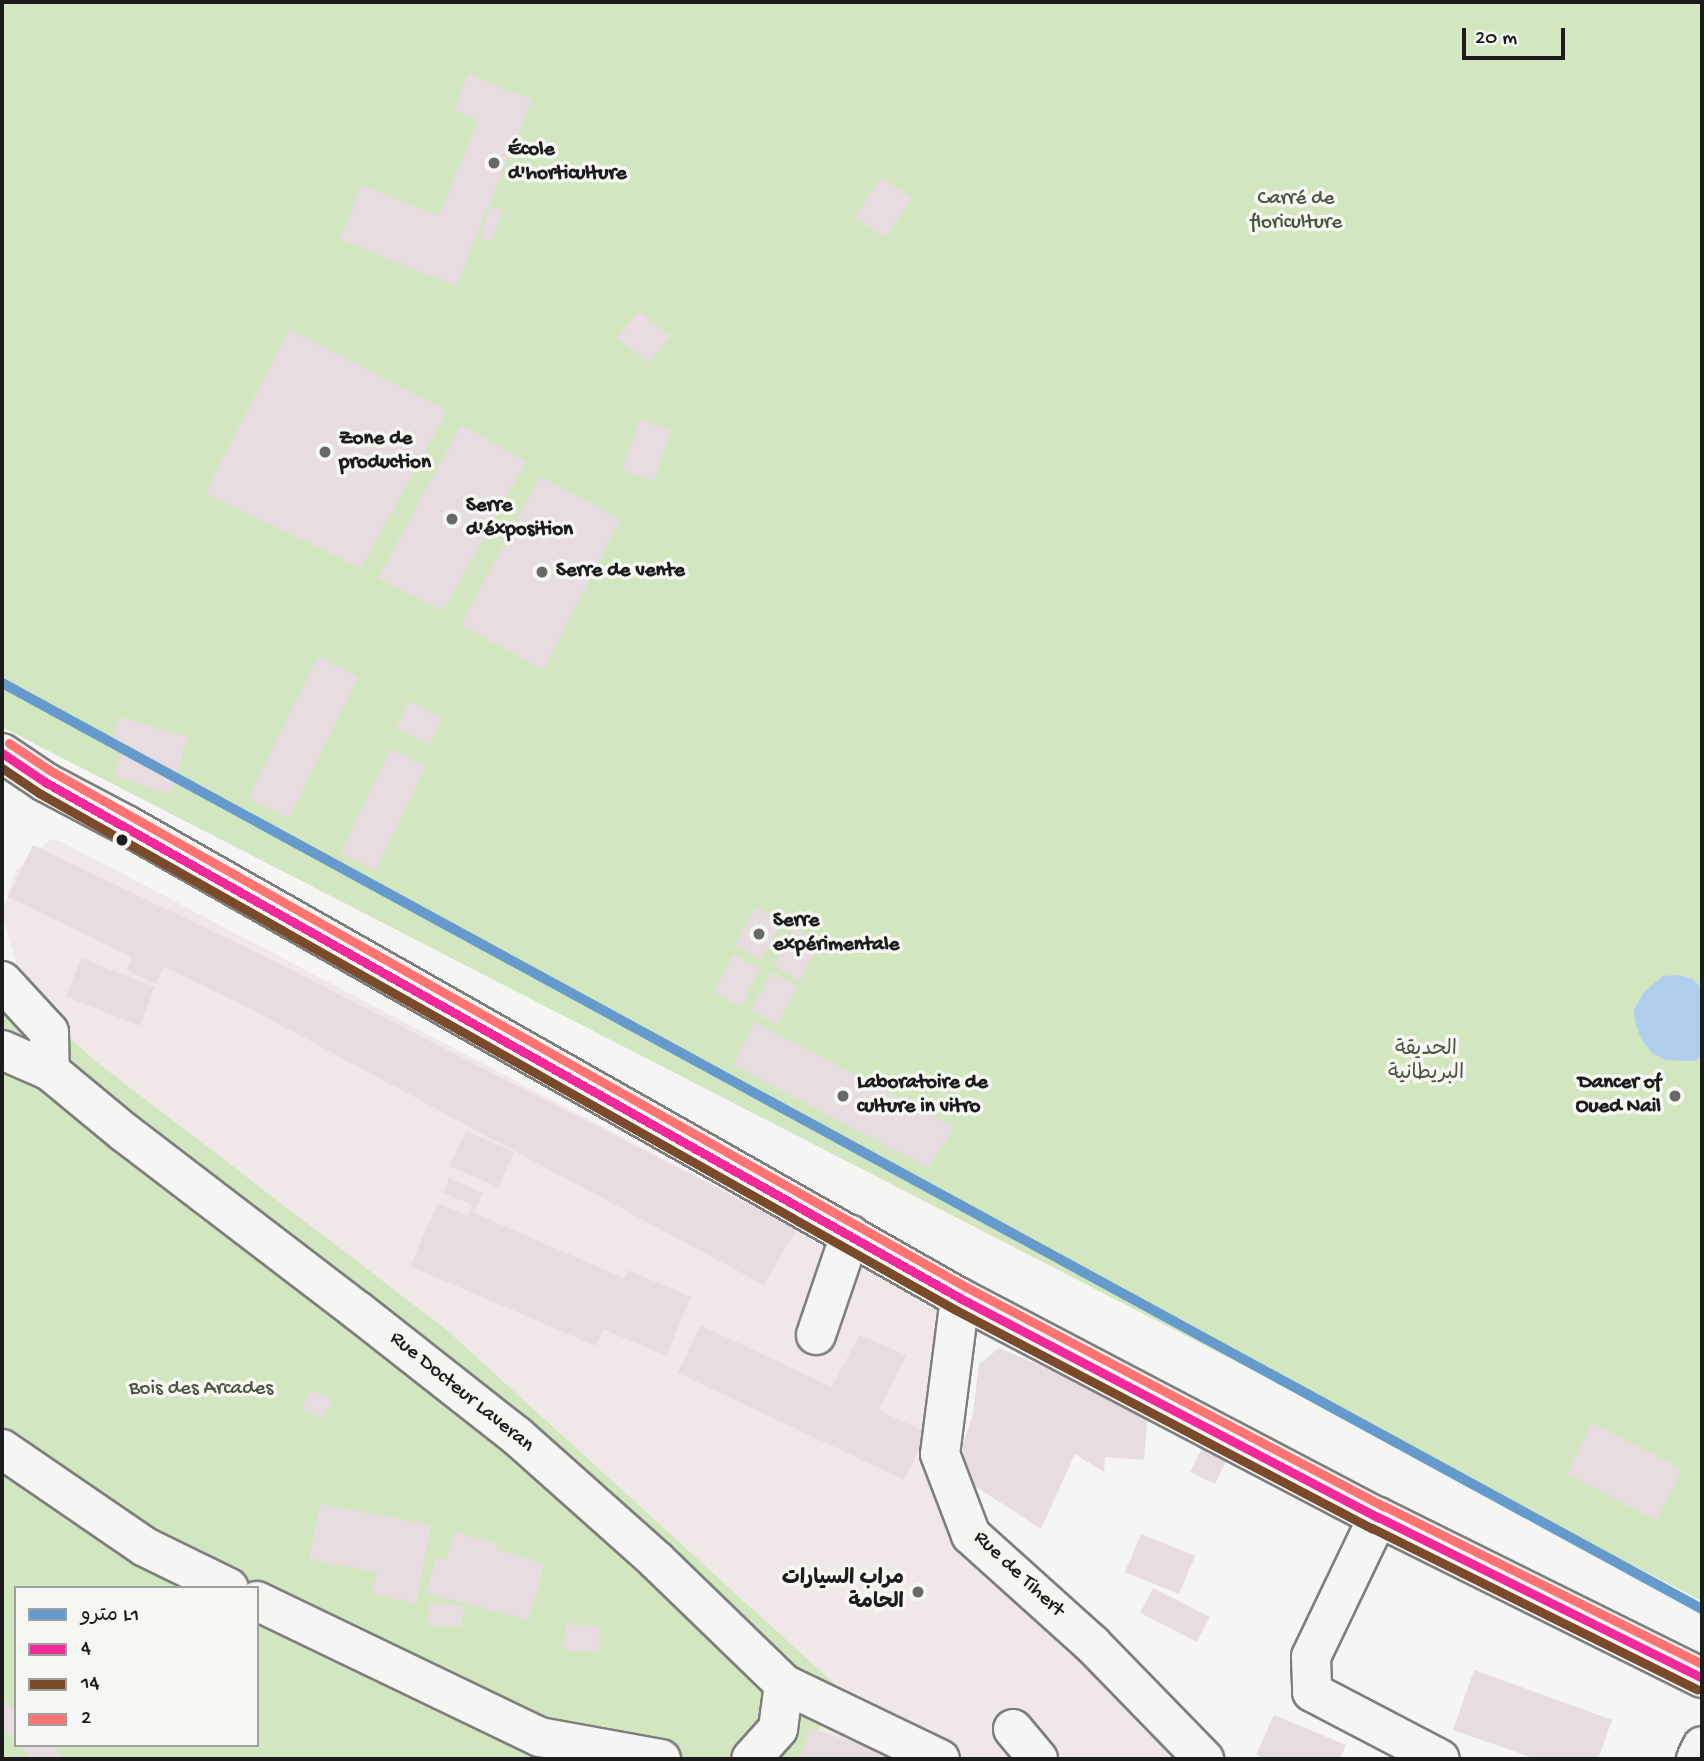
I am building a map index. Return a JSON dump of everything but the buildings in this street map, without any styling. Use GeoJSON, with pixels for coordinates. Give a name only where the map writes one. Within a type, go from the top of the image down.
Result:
{"type":"FeatureCollection","features":[{"type":"Feature","properties":{"kind":"street"},"geometry":{"type":"LineString","coordinates":[[2,753],[44,782],[128,826],[960,1298],[1378,1517],[1702,1678]]}},
{"type":"Feature","properties":{"kind":"street"},"geometry":{"type":"LineString","coordinates":[[2,981],[49,1032],[50,1071]]}},
{"type":"Feature","properties":{"kind":"street","name":"Rue Docteur Laveran"},"geometry":{"type":"LineString","coordinates":[[2,1050],[50,1071],[125,1133],[517,1436],[656,1560],[784,1684],[940,1759]]}},
{"type":"Feature","properties":{"kind":"street"},"geometry":{"type":"LineString","coordinates":[[816,1335],[850,1236]]}},
{"type":"Feature","properties":{"kind":"street","name":"Rue de Tihert"},"geometry":{"type":"LineString","coordinates":[[960,1298],[940,1454],[971,1535],[1092,1644],[1204,1759]]}},
{"type":"Feature","properties":{"kind":"street"},"geometry":{"type":"LineString","coordinates":[[2,1449],[145,1547],[225,1586]]}},
{"type":"Feature","properties":{"kind":"street"},"geometry":{"type":"LineString","coordinates":[[1378,1517],[1311,1657],[1312,1692],[1440,1759]]}},
{"type":"Feature","properties":{"kind":"street"},"geometry":{"type":"LineString","coordinates":[[259,1602],[540,1737],[661,1759]]}},
{"type":"Feature","properties":{"kind":"street"},"geometry":{"type":"LineString","coordinates":[[751,1759],[778,1729],[784,1684]]}},
{"type":"Feature","properties":{"kind":"street"},"geometry":{"type":"LineString","coordinates":[[1013,1729],[1038,1759]]}},
{"type":"Feature","properties":{"kind":"street"},"geometry":{"type":"LineString","coordinates":[[1696,1759],[1702,1746]]}},
{"type":"Feature","properties":{"kind":"shaded area"},"geometry":{"type":"Polygon","coordinates":[[[51,839],[62,842],[959,1314],[942,1448],[962,1527],[1190,1759],[805,1759],[838,1687],[447,1330],[94,1060],[25,995],[2,913],[16,870],[51,839]]]}},
{"type":"Feature","properties":{"kind":"green space"},"geometry":{"type":"Polygon","coordinates":[[[2,2],[1702,2],[1702,1601],[2,727],[2,2]]]}},
{"type":"Feature","properties":{"kind":"green space","name":"Bois des Arcades"},"geometry":{"type":"Polygon","coordinates":[[[2,975],[94,1060],[447,1330],[838,1687],[805,1759],[2,1759],[2,975]]]}},
{"type":"Feature","properties":{"kind":"water"},"geometry":{"type":"Polygon","coordinates":[[[1680,975],[1692,979],[1702,988],[1702,1056],[1695,1061],[1665,1060],[1652,1053],[1641,1039],[1635,1021],[1634,1009],[1644,992],[1663,976],[1680,975]]]}},
{"type":"Feature","properties":{"kind":"metro line","name":"L1"},"geometry":{"type":"LineString","coordinates":[[2,683],[1702,1609]]}},
{"type":"Feature","properties":{"kind":"transit line","name":"2"},"geometry":{"type":"LineString","coordinates":[[9,743],[51,771],[966,1287],[1384,1506],[1702,1664]]}},
{"type":"Feature","properties":{"kind":"transit line","name":"4"},"geometry":{"type":"LineString","coordinates":[[2,753],[45,782],[960,1298],[1378,1517],[1702,1678]]}},
{"type":"Feature","properties":{"kind":"transit line","name":"14"},"geometry":{"type":"LineString","coordinates":[[2,768],[39,793],[954,1309],[1372,1528],[1697,1689]]}},
{"type":"Feature","properties":{"kind":"place","name":"École d'horticulture"},"geometry":{"type":"Point","coordinates":[494,163]}},
{"type":"Feature","properties":{"kind":"place","name":"Zone de production"},"geometry":{"type":"Point","coordinates":[325,452]}},
{"type":"Feature","properties":{"kind":"place","name":"Serre d'éxposition"},"geometry":{"type":"Point","coordinates":[452,519]}},
{"type":"Feature","properties":{"kind":"place","name":"Serre de vente"},"geometry":{"type":"Point","coordinates":[542,572]}},
{"type":"Feature","properties":{"kind":"place","name":"Serre expérimentale"},"geometry":{"type":"Point","coordinates":[759,934]}},
{"type":"Feature","properties":{"kind":"place","name":"Laboratoire de culture in vitro"},"geometry":{"type":"Point","coordinates":[843,1096]}},
{"type":"Feature","properties":{"kind":"place","name":"Dancer of Oued Nail"},"geometry":{"type":"Point","coordinates":[1675,1096]}},
{"type":"Feature","properties":{"kind":"place","name":"مراب السيارات الحامة"},"geometry":{"type":"Point","coordinates":[918,1592]}},
{"type":"Feature","properties":{"kind":"park label","name":"Carré de floriculture"},"geometry":{"type":"Point","coordinates":[1296,212]}},
{"type":"Feature","properties":{"kind":"park label","name":"الحديقة البريطانية"},"geometry":{"type":"Point","coordinates":[1426,1063]}}]}
